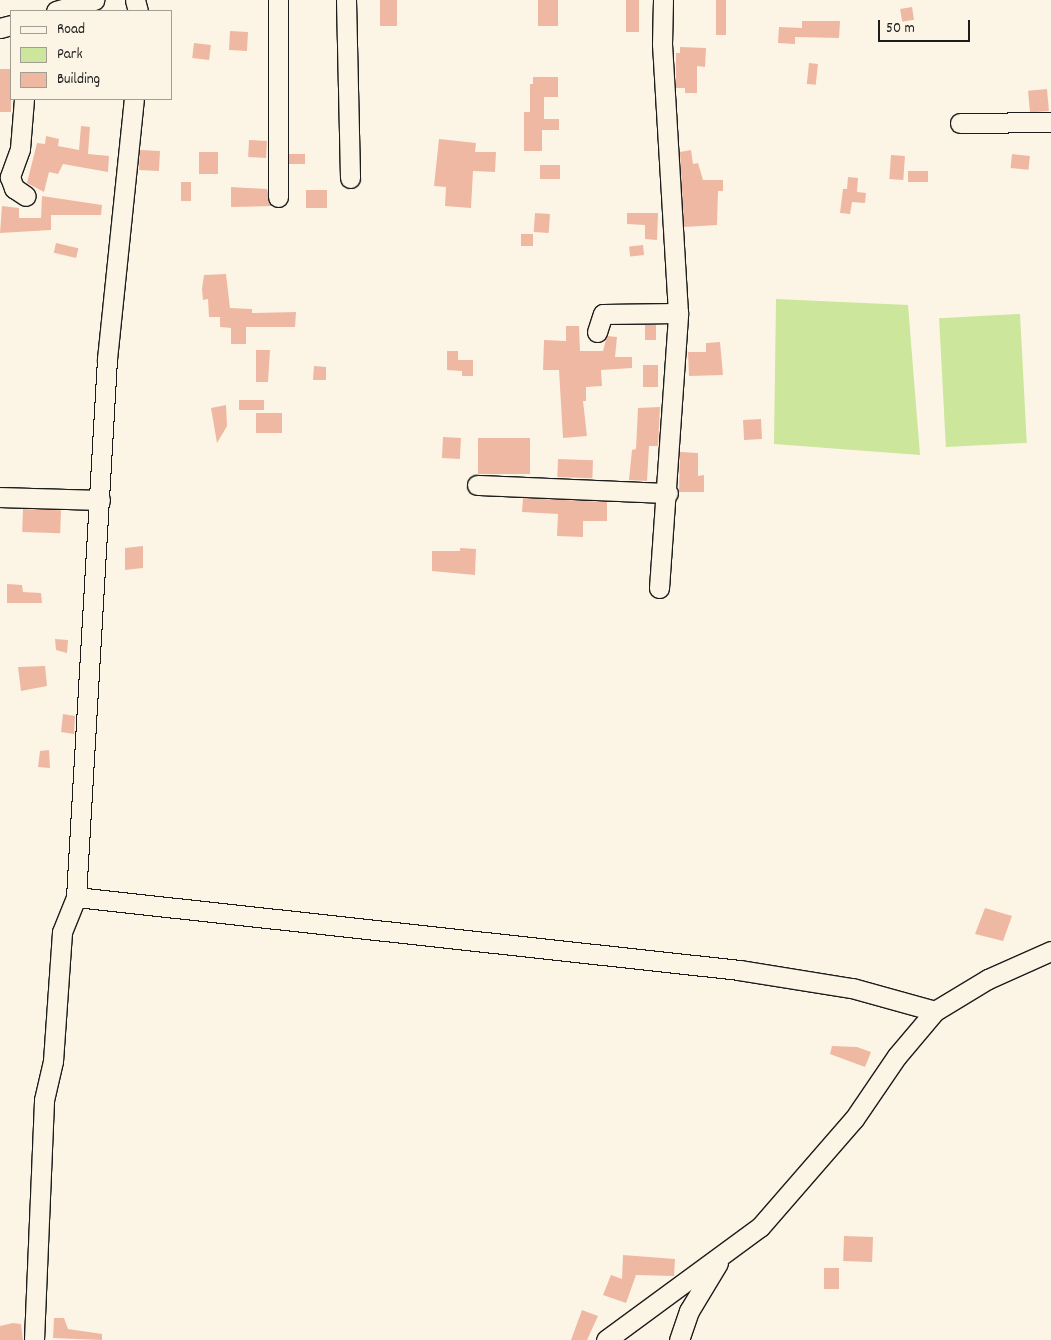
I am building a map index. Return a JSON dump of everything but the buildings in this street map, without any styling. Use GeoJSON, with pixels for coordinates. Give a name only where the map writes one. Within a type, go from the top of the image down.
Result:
{"type":"FeatureCollection","features":[{"type":"Feature","properties":{"kind":"street"},"geometry":{"type":"LineString","coordinates":[[59,10],[94,0]]}},
{"type":"Feature","properties":{"kind":"street"},"geometry":{"type":"LineString","coordinates":[[278,0],[278,196]]}},
{"type":"Feature","properties":{"kind":"street"},"geometry":{"type":"LineString","coordinates":[[346,0],[350,178]]}},
{"type":"Feature","properties":{"kind":"street"},"geometry":{"type":"LineString","coordinates":[[659,588],[668,493],[678,313],[662,44],[662,0]]}},
{"type":"Feature","properties":{"kind":"street"},"geometry":{"type":"LineString","coordinates":[[24,100],[21,142],[10,177],[14,188],[26,196]]}},
{"type":"Feature","properties":{"kind":"street"},"geometry":{"type":"LineString","coordinates":[[34,1340],[44,1100],[53,1062],[62,932],[76,897],[100,500],[98,485],[107,359],[134,100]]}},
{"type":"Feature","properties":{"kind":"street"},"geometry":{"type":"LineString","coordinates":[[960,123],[1051,122]]}},
{"type":"Feature","properties":{"kind":"street"},"geometry":{"type":"LineString","coordinates":[[597,332],[603,314],[678,313]]}},
{"type":"Feature","properties":{"kind":"street"},"geometry":{"type":"LineString","coordinates":[[477,485],[668,493]]}},
{"type":"Feature","properties":{"kind":"street"},"geometry":{"type":"LineString","coordinates":[[0,498],[100,500]]}},
{"type":"Feature","properties":{"kind":"street"},"geometry":{"type":"LineString","coordinates":[[76,897],[740,970],[852,988],[935,1011]]}},
{"type":"Feature","properties":{"kind":"street"},"geometry":{"type":"LineString","coordinates":[[606,1340],[760,1228],[854,1119],[897,1056],[935,1011],[988,979],[1051,950]]}},
{"type":"Feature","properties":{"kind":"street"},"geometry":{"type":"LineString","coordinates":[[679,1340],[689,1311],[723,1256]]}},
{"type":"Feature","properties":{"kind":"green space"},"geometry":{"type":"Polygon","coordinates":[[[776,299],[908,305],[920,455],[774,444],[776,299]]]}},
{"type":"Feature","properties":{"kind":"green space"},"geometry":{"type":"Polygon","coordinates":[[[1020,314],[1027,443],[946,447],[939,318],[1020,314]]]}}]}
